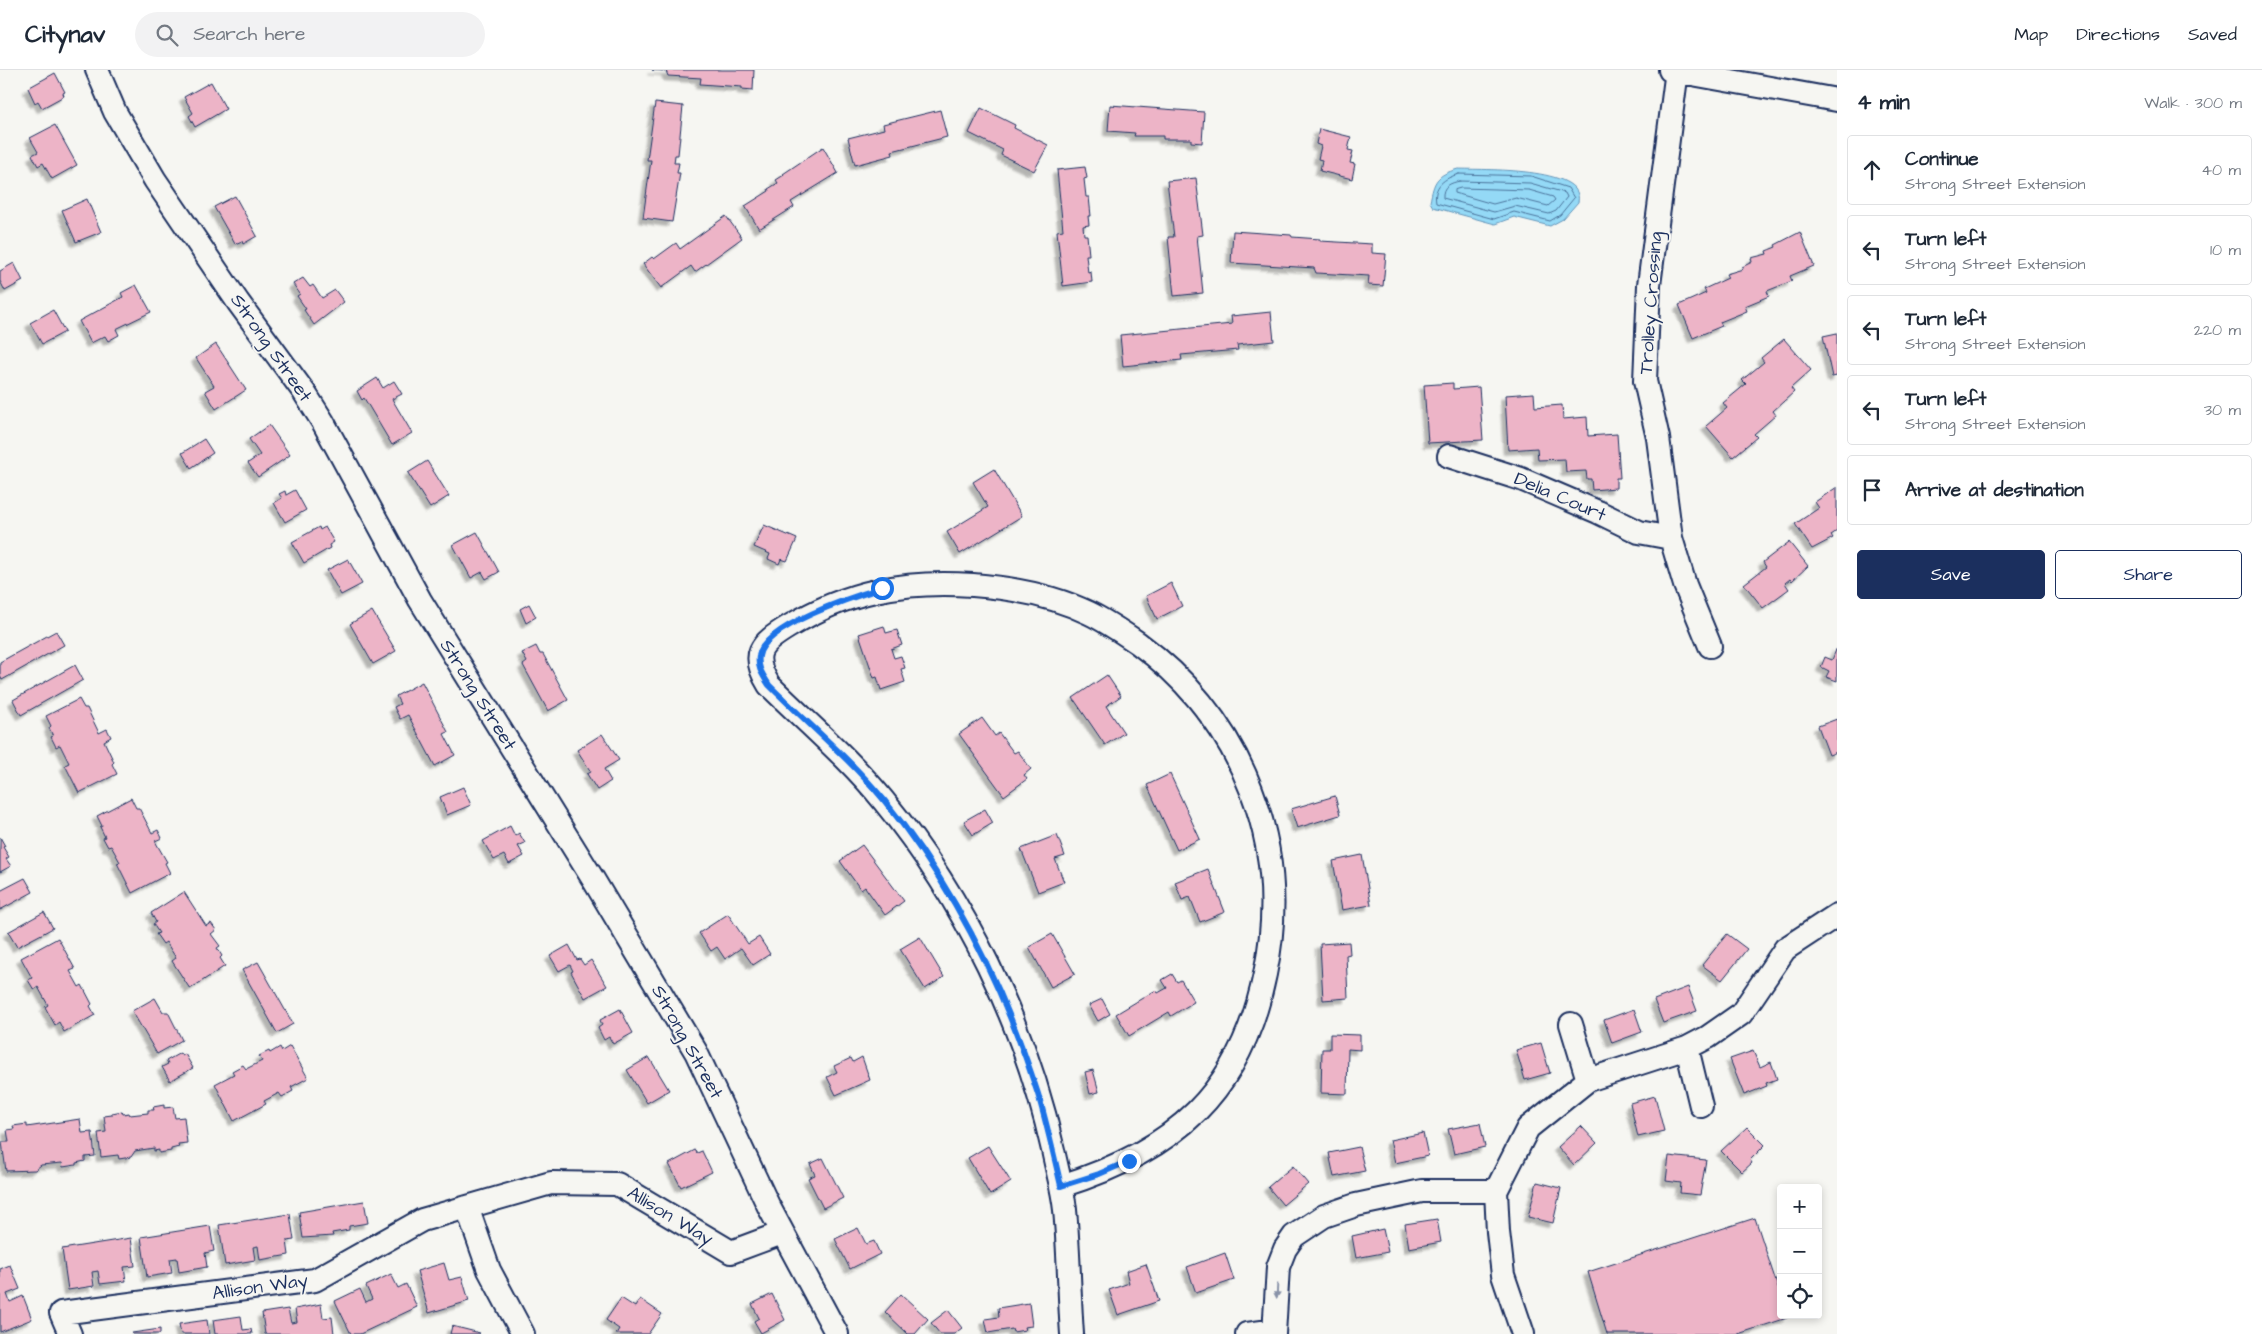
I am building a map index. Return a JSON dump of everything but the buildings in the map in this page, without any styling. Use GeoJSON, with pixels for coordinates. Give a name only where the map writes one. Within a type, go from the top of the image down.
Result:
{"type":"FeatureCollection","features":[{"type":"Feature","properties":{"kind":"street","name":"Strong Street"},"geometry":{"type":"LineString","coordinates":[[97,70],[115,112],[155,180],[238,302],[304,392],[323,422],[420,600],[593,879],[696,1052],[782,1234],[837,1334]]}},
{"type":"Feature","properties":{"kind":"street"},"geometry":{"type":"LineString","coordinates":[[1675,70],[1837,100]]}},
{"type":"Feature","properties":{"kind":"street","name":"Trolley Crossing"},"geometry":{"type":"LineString","coordinates":[[1675,70],[1649,285],[1645,381],[1658,438],[1671,538],[1685,585],[1710,646]]}},
{"type":"Feature","properties":{"kind":"street","name":"Delia Court"},"geometry":{"type":"LineString","coordinates":[[1449,456],[1521,479],[1639,532],[1671,538]]}},
{"type":"Feature","properties":{"kind":"street"},"geometry":{"type":"LineString","coordinates":[[1061,1186],[1099,1174],[1129,1161],[1186,1122],[1210,1099],[1231,1069],[1244,1044],[1262,989],[1269,955],[1273,917],[1268,850],[1254,797],[1239,761],[1220,728],[1194,693],[1155,655],[1122,631],[1089,612],[1055,600],[995,586],[952,583],[882,588],[849,598],[816,611],[768,640],[759,655],[759,669],[769,685],[852,764],[884,800],[915,842],[974,938],[1015,1029],[1038,1096],[1061,1186],[1065,1210],[1072,1334]]}},
{"type":"Feature","properties":{"kind":"street"},"geometry":{"type":"LineString","coordinates":[[1523,1334],[1503,1276],[1496,1191],[1528,1128],[1588,1080],[1687,1048],[1708,1037],[1741,1014],[1785,949],[1837,915]]}},
{"type":"Feature","properties":{"kind":"street"},"geometry":{"type":"LineString","coordinates":[[1571,1024],[1588,1080]]}},
{"type":"Feature","properties":{"kind":"street"},"geometry":{"type":"LineString","coordinates":[[1687,1048],[1701,1106]]}},
{"type":"Feature","properties":{"kind":"street","name":"Allison Way"},"geometry":{"type":"LineString","coordinates":[[70,1334],[61,1313],[316,1280],[422,1220],[551,1183],[617,1184],[731,1252],[782,1234]]}},
{"type":"Feature","properties":{"kind":"street"},"geometry":{"type":"LineString","coordinates":[[1247,1334],[1262,1332],[1272,1334],[1278,1267],[1285,1249],[1294,1236],[1324,1216],[1356,1205],[1422,1191],[1496,1191]]}},
{"type":"Feature","properties":{"kind":"street"},"geometry":{"type":"LineString","coordinates":[[466,1207],[489,1270],[523,1334]]}},
{"type":"Feature","properties":{"kind":"water"},"geometry":{"type":"Polygon","coordinates":[[[1458,169],[1508,170],[1549,176],[1566,182],[1576,190],[1578,202],[1563,219],[1550,226],[1514,217],[1495,224],[1433,207],[1430,202],[1437,180],[1445,174],[1458,169]]]}},
{"type":"Feature","properties":{"kind":"route"},"geometry":{"type":"LineString","coordinates":[[882,588],[816,611],[768,640],[759,655],[759,669],[769,685],[786,703],[819,731],[884,800],[915,842],[951,898],[974,938],[1025,1055],[1048,1131],[1061,1186],[1099,1174],[1129,1161]]}}]}
